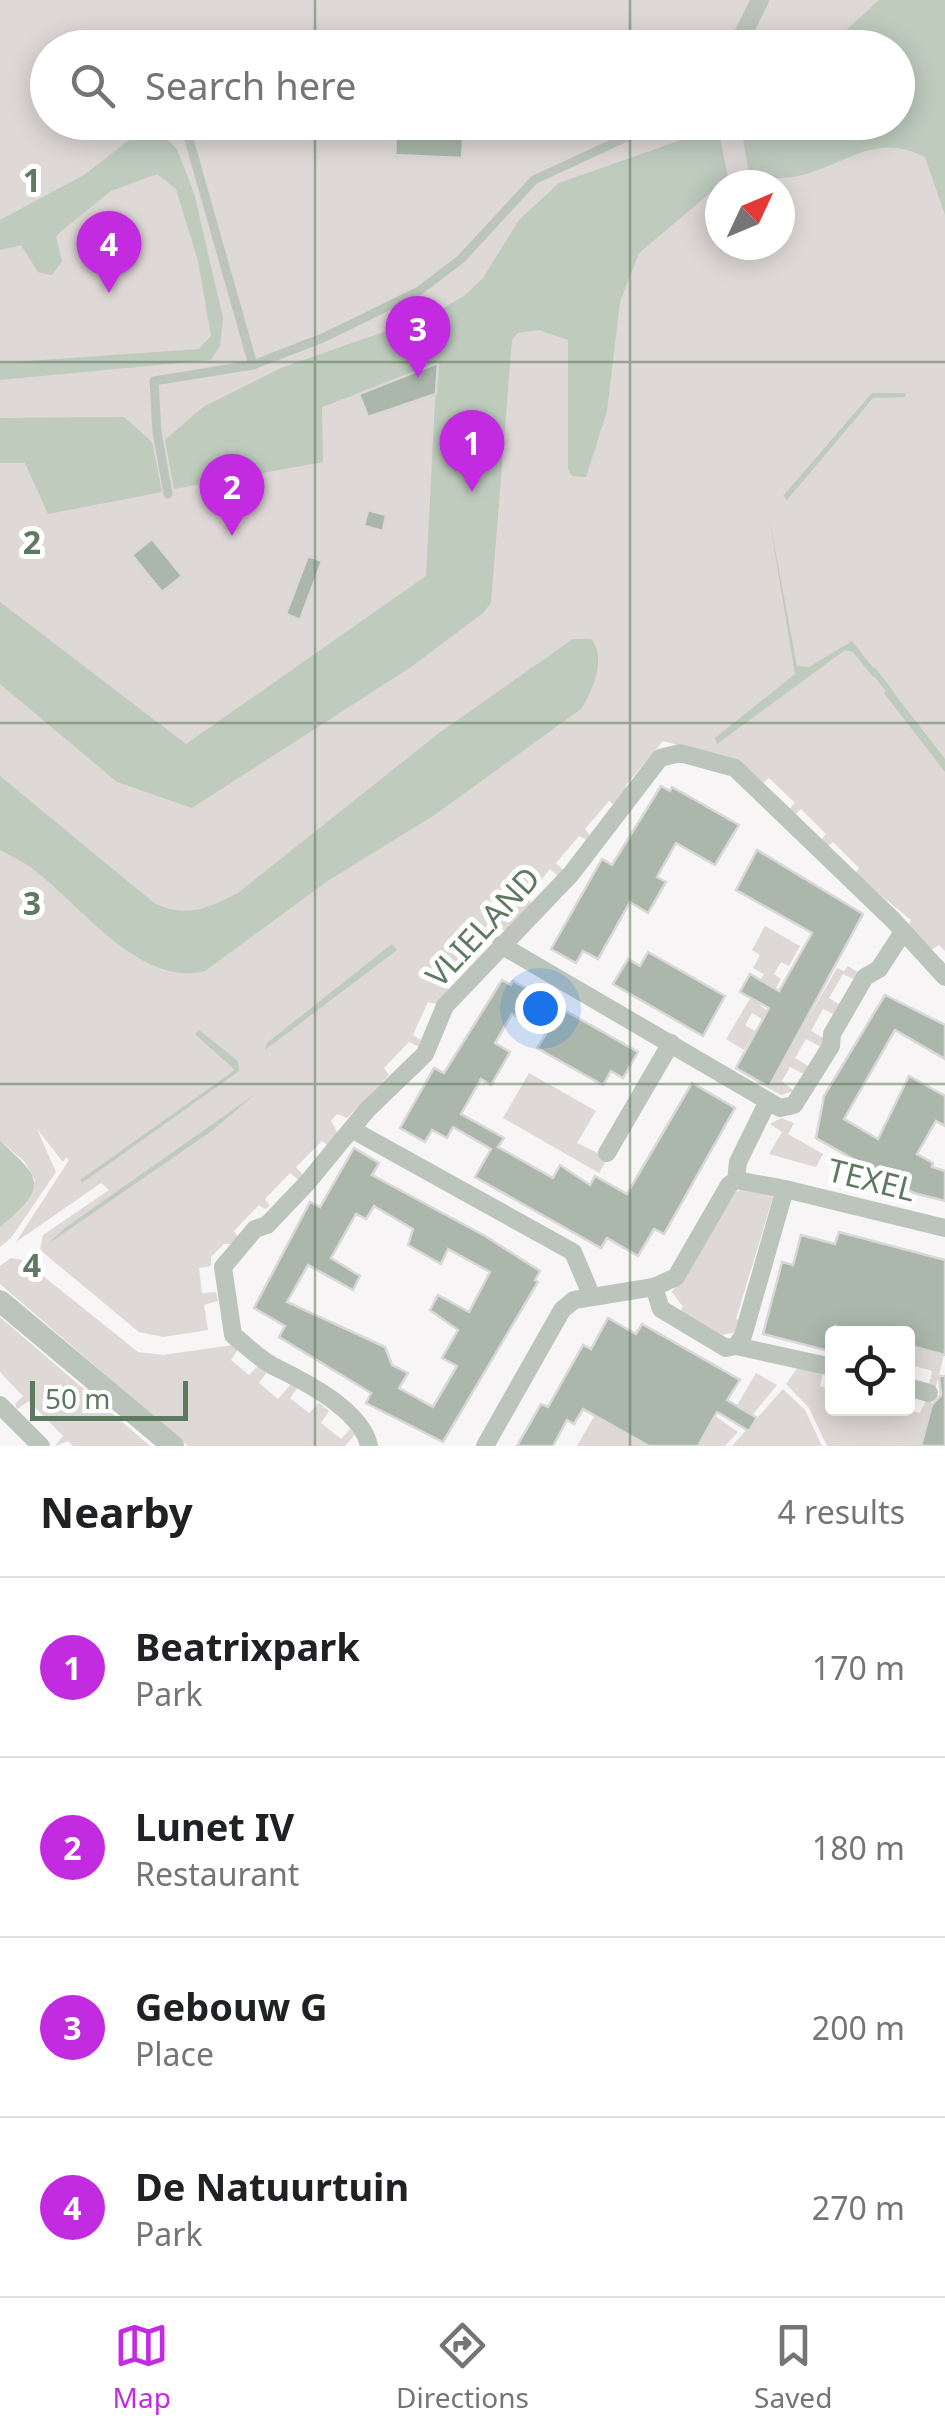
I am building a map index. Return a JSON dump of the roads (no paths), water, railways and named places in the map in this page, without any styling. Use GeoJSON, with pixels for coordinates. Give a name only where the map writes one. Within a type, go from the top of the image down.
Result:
{"type":"FeatureCollection","features":[{"type":"Feature","properties":{"kind":"street"},"geometry":{"type":"LineString","coordinates":[[745,30],[760,0]]}},
{"type":"Feature","properties":{"kind":"street","name":"VLIELAND"},"geometry":{"type":"LineString","coordinates":[[368,1446],[362,1426],[295,1372],[276,1368],[233,1334],[228,1324],[223,1267],[228,1256],[256,1229],[267,1225],[367,1110],[425,1054],[445,1006],[571,874],[603,837],[636,785],[668,752],[734,768],[945,977]]}},
{"type":"Feature","properties":{"kind":"street"},"geometry":{"type":"LineString","coordinates":[[501,946],[780,1108],[794,1105],[831,1046],[832,1034],[864,976],[879,969],[903,932]]}},
{"type":"Feature","properties":{"kind":"street"},"geometry":{"type":"LineString","coordinates":[[606,1153],[671,1043]]}},
{"type":"Feature","properties":{"kind":"street"},"geometry":{"type":"LineString","coordinates":[[486,1446],[562,1310],[583,1299],[654,1288],[676,1277],[736,1180],[738,1162],[768,1101]]}},
{"type":"Feature","properties":{"kind":"street"},"geometry":{"type":"LineString","coordinates":[[353,1130],[573,1252],[583,1299]]}},
{"type":"Feature","properties":{"kind":"street","name":"TEXEL"},"geometry":{"type":"LineString","coordinates":[[736,1180],[945,1228]]}},
{"type":"Feature","properties":{"kind":"street"},"geometry":{"type":"LineString","coordinates":[[736,1346],[744,1336],[784,1188]]}},
{"type":"Feature","properties":{"kind":"street"},"geometry":{"type":"LineString","coordinates":[[654,1288],[661,1310],[726,1348],[736,1346],[825,1365]]}},
{"type":"Feature","properties":{"kind":"street"},"geometry":{"type":"LineString","coordinates":[[0,1301],[173,1446]]}},
{"type":"Feature","properties":{"kind":"street"},"geometry":{"type":"LineString","coordinates":[[915,1390],[929,1393]]}},
{"type":"Feature","properties":{"kind":"street"},"geometry":{"type":"LineString","coordinates":[[0,1405],[41,1446]]}},
{"type":"Feature","properties":{"kind":"lane"},"geometry":{"type":"LineString","coordinates":[[189,140],[253,365]]}},
{"type":"Feature","properties":{"kind":"lane"},"geometry":{"type":"LineString","coordinates":[[168,494],[157,432],[154,381],[253,365],[326,337],[419,292],[460,259],[534,180],[620,140]]}},
{"type":"Feature","properties":{"kind":"waterway"},"geometry":{"type":"LineString","coordinates":[[874,671],[891,693]]}},
{"type":"Feature","properties":{"kind":"place","name":"De Natuurtuin"},"geometry":{"type":"Point","coordinates":[109,293]}},
{"type":"Feature","properties":{"kind":"place","name":"Gebouw G"},"geometry":{"type":"Point","coordinates":[418,378]}},
{"type":"Feature","properties":{"kind":"place","name":"Beatrixpark"},"geometry":{"type":"Point","coordinates":[472,492]}},
{"type":"Feature","properties":{"kind":"place","name":"Lunet IV"},"geometry":{"type":"Point","coordinates":[232,536]}}]}
